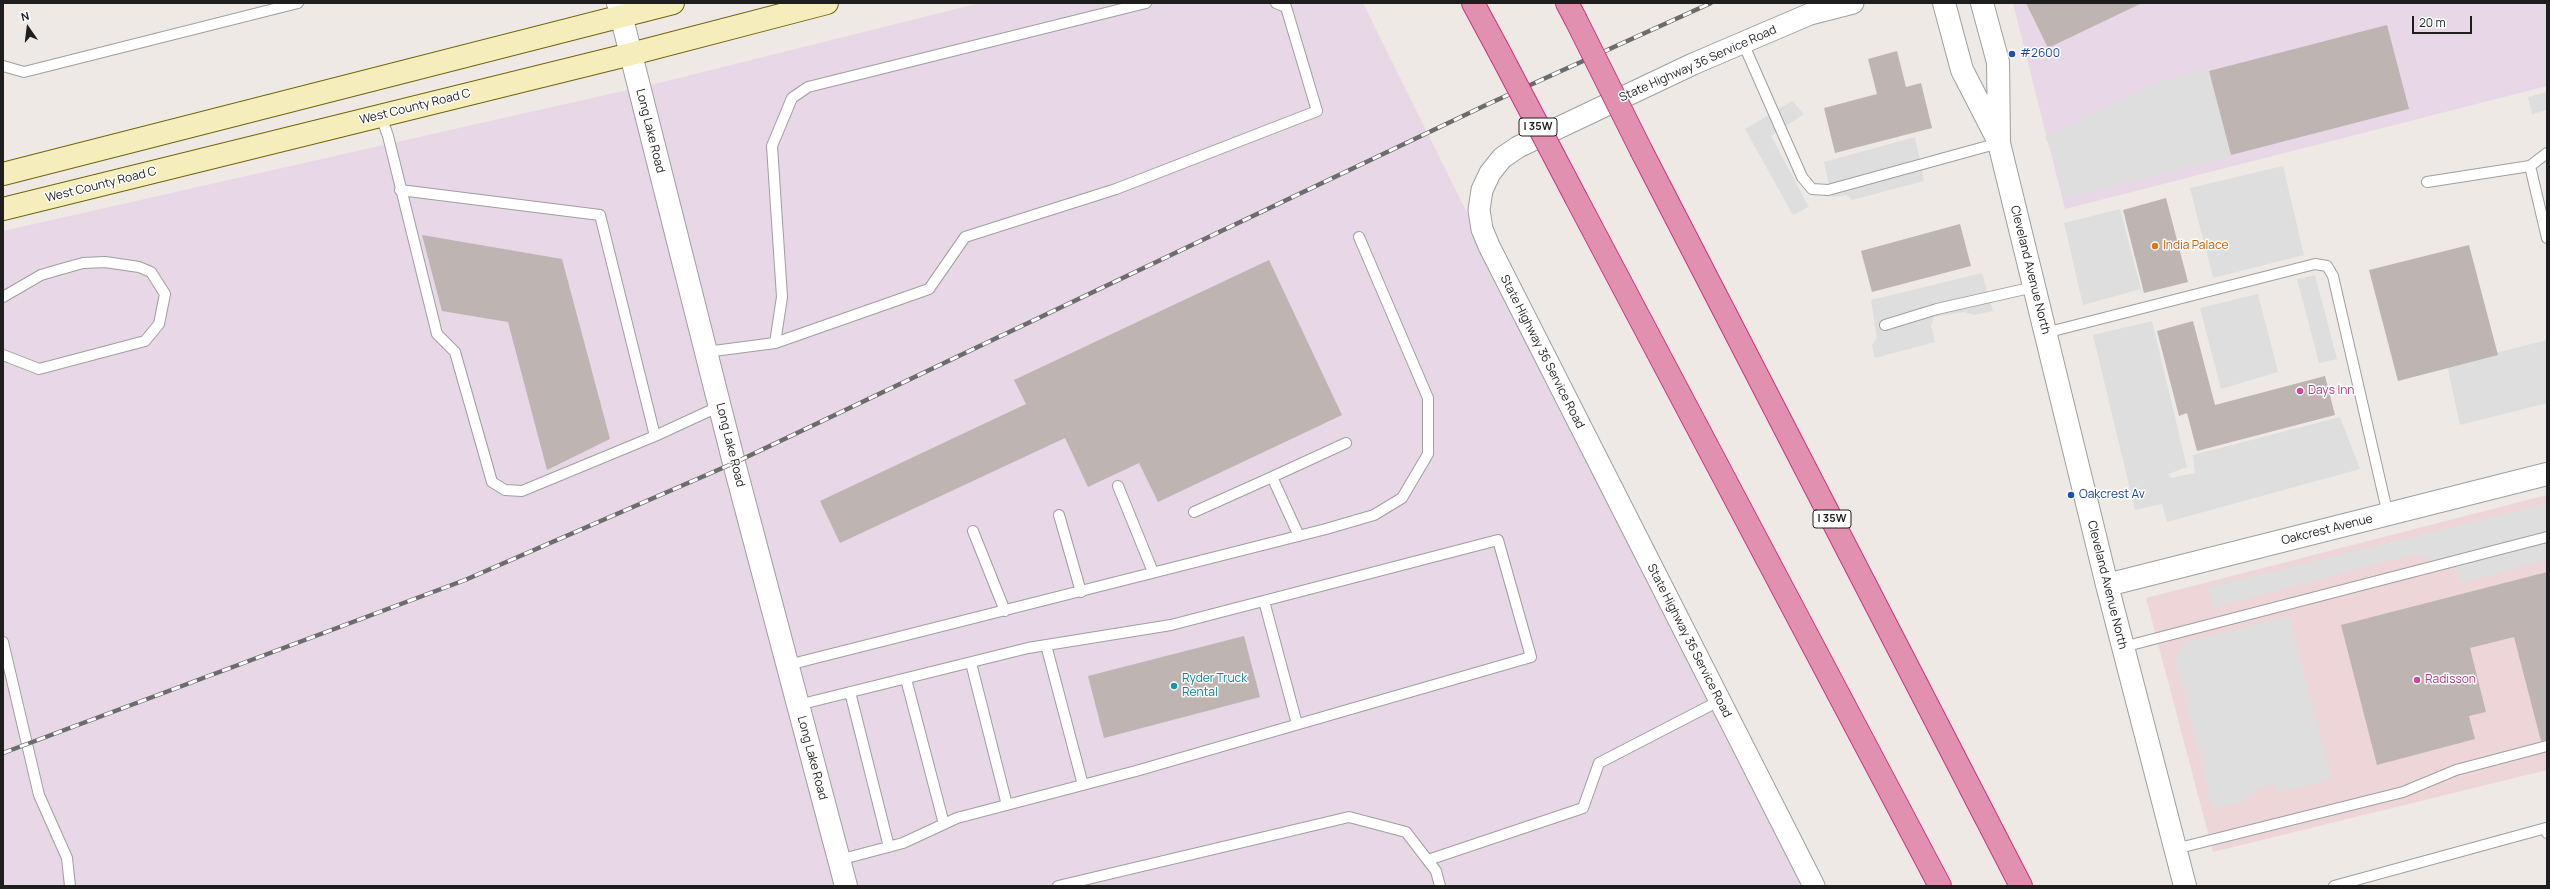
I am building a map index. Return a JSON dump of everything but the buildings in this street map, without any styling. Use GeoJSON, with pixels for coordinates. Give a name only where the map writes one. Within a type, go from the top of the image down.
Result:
{"type":"FeatureCollection","features":[{"type":"Feature","properties":{"kind":"highway","name":"I 35W"},"geometry":{"type":"LineString","coordinates":[[1473,3],[1940,886]]}},
{"type":"Feature","properties":{"kind":"highway","name":"I 35W"},"geometry":{"type":"LineString","coordinates":[[1571,11],[1642,152],[2021,886]]}},
{"type":"Feature","properties":{"kind":"main road"},"geometry":{"type":"LineString","coordinates":[[3,174],[620,10],[673,3]]}},
{"type":"Feature","properties":{"kind":"main road","name":"West County Road C"},"geometry":{"type":"LineString","coordinates":[[3,209],[631,54],[827,3]]}},
{"type":"Feature","properties":{"kind":"street","name":"State Highway 36 Service Road"},"geometry":{"type":"LineString","coordinates":[[1814,886],[1489,246],[1482,229],[1479,210],[1482,190],[1490,173],[1502,158],[1518,147],[1672,73],[1810,14],[1854,3]]}},
{"type":"Feature","properties":{"kind":"street","name":"Cleveland Avenue North"},"geometry":{"type":"LineString","coordinates":[[1944,3],[1962,70],[1999,143]]}},
{"type":"Feature","properties":{"kind":"street","name":"Cleveland Avenue North"},"geometry":{"type":"LineString","coordinates":[[1982,3],[1998,62],[1999,143],[2107,585],[2185,886]]}},
{"type":"Feature","properties":{"kind":"street","name":"Long Lake Road"},"geometry":{"type":"LineString","coordinates":[[620,10],[706,352],[846,886]]}},
{"type":"Feature","properties":{"kind":"street","name":"Oakcrest Avenue"},"geometry":{"type":"LineString","coordinates":[[2107,585],[2547,474]]}},
{"type":"Feature","properties":{"kind":"lane"},"geometry":{"type":"LineString","coordinates":[[3,66],[24,72],[298,3]]}},
{"type":"Feature","properties":{"kind":"lane"},"geometry":{"type":"LineString","coordinates":[[775,343],[782,297],[772,146],[792,98],[808,87],[1146,3]]}},
{"type":"Feature","properties":{"kind":"lane"},"geometry":{"type":"LineString","coordinates":[[706,352],[775,343],[929,289],[965,237],[1116,189],[1317,111],[1286,7],[1276,3]]}},
{"type":"Feature","properties":{"kind":"lane"},"geometry":{"type":"LineString","coordinates":[[1743,43],[1802,177],[1812,189],[1828,190],[1999,143]]}},
{"type":"Feature","properties":{"kind":"lane"},"geometry":{"type":"LineString","coordinates":[[381,116],[388,136],[400,190],[437,334],[456,352],[492,482],[505,490],[522,490],[654,436],[720,406]]}},
{"type":"Feature","properties":{"kind":"lane"},"geometry":{"type":"LineString","coordinates":[[2427,182],[2530,166],[2547,153]]}},
{"type":"Feature","properties":{"kind":"lane"},"geometry":{"type":"LineString","coordinates":[[2530,166],[2547,238]]}},
{"type":"Feature","properties":{"kind":"lane"},"geometry":{"type":"LineString","coordinates":[[400,190],[600,215],[654,436]]}},
{"type":"Feature","properties":{"kind":"lane"},"geometry":{"type":"LineString","coordinates":[[788,665],[1299,536],[1374,515],[1402,498],[1428,454],[1428,398],[1359,237]]}},
{"type":"Feature","properties":{"kind":"lane"},"geometry":{"type":"LineString","coordinates":[[3,296],[41,276],[58,270],[83,263],[105,262],[138,267],[151,272],[165,294],[159,324],[145,341],[39,369],[3,355]]}},
{"type":"Feature","properties":{"kind":"lane"},"geometry":{"type":"LineString","coordinates":[[2046,333],[2315,264],[2327,266],[2333,276],[2388,515]]}},
{"type":"Feature","properties":{"kind":"lane"},"geometry":{"type":"LineString","coordinates":[[1885,325],[1937,309],[2034,287]]}},
{"type":"Feature","properties":{"kind":"lane"},"geometry":{"type":"LineString","coordinates":[[1194,512],[1346,443]]}},
{"type":"Feature","properties":{"kind":"lane"},"geometry":{"type":"LineString","coordinates":[[1272,477],[1299,536]]}},
{"type":"Feature","properties":{"kind":"lane"},"geometry":{"type":"LineString","coordinates":[[1118,486],[1153,572]]}},
{"type":"Feature","properties":{"kind":"lane"},"geometry":{"type":"LineString","coordinates":[[1059,515],[1081,592]]}},
{"type":"Feature","properties":{"kind":"lane"},"geometry":{"type":"LineString","coordinates":[[973,531],[1005,611]]}},
{"type":"Feature","properties":{"kind":"lane"},"geometry":{"type":"LineString","coordinates":[[2123,647],[2547,537]]}},
{"type":"Feature","properties":{"kind":"lane"},"geometry":{"type":"LineString","coordinates":[[798,705],[1046,645],[1171,624],[1498,540],[1531,657],[1083,785],[957,818],[903,843],[839,860]]}},
{"type":"Feature","properties":{"kind":"lane"},"geometry":{"type":"LineString","coordinates":[[1264,600],[1297,724]]}},
{"type":"Feature","properties":{"kind":"lane"},"geometry":{"type":"LineString","coordinates":[[3,642],[39,795],[67,858],[70,886]]}},
{"type":"Feature","properties":{"kind":"lane"},"geometry":{"type":"LineString","coordinates":[[1046,645],[1083,785]]}},
{"type":"Feature","properties":{"kind":"lane"},"geometry":{"type":"LineString","coordinates":[[971,663],[1008,804]]}},
{"type":"Feature","properties":{"kind":"lane"},"geometry":{"type":"LineString","coordinates":[[906,679],[944,824]]}},
{"type":"Feature","properties":{"kind":"lane"},"geometry":{"type":"LineString","coordinates":[[850,692],[890,847]]}},
{"type":"Feature","properties":{"kind":"lane"},"geometry":{"type":"LineString","coordinates":[[1428,860],[1583,808],[1599,763],[1719,701]]}},
{"type":"Feature","properties":{"kind":"lane"},"geometry":{"type":"LineString","coordinates":[[2175,849],[2403,792],[2456,770],[2547,746]]}},
{"type":"Feature","properties":{"kind":"lane"},"geometry":{"type":"LineString","coordinates":[[1058,886],[1349,817],[1406,832],[1436,871],[1440,886]]}},
{"type":"Feature","properties":{"kind":"lane"},"geometry":{"type":"LineString","coordinates":[[2334,886],[2546,828],[2547,833]]}},
{"type":"Feature","properties":{"kind":"shaded area"},"geometry":{"type":"Polygon","coordinates":[[[980,3],[1363,3],[1801,886],[3,886],[3,231],[663,82],[980,3]]]}},
{"type":"Feature","properties":{"kind":"shaded area"},"geometry":{"type":"Polygon","coordinates":[[[2013,3],[2547,3],[2547,86],[2065,209],[2013,3]]]}},
{"type":"Feature","properties":{"kind":"shaded area"},"geometry":{"type":"Polygon","coordinates":[[[2211,68],[2232,157],[2064,199],[2054,155],[2045,137],[2167,79],[2211,68]]]}},
{"type":"Feature","properties":{"kind":"shaded area"},"geometry":{"type":"Polygon","coordinates":[[[2547,92],[2547,110],[2532,114],[2528,97],[2547,92]]]}},
{"type":"Feature","properties":{"kind":"shaded area"},"geometry":{"type":"Polygon","coordinates":[[[1792,101],[1804,114],[1771,136],[1809,207],[1793,215],[1745,129],[1792,101]]]}},
{"type":"Feature","properties":{"kind":"shaded area"},"geometry":{"type":"Polygon","coordinates":[[[1915,137],[1924,181],[1852,200],[1847,195],[1832,197],[1824,162],[1915,137]]]}},
{"type":"Feature","properties":{"kind":"shaded area"},"geometry":{"type":"Polygon","coordinates":[[[2283,166],[2304,255],[2213,278],[2190,188],[2283,166]]]}},
{"type":"Feature","properties":{"kind":"shaded area"},"geometry":{"type":"Polygon","coordinates":[[[2120,209],[2141,289],[2083,305],[2064,223],[2120,209]]]}},
{"type":"Feature","properties":{"kind":"shaded area"},"geometry":{"type":"Polygon","coordinates":[[[1982,273],[1993,311],[1974,315],[1964,312],[1934,317],[1931,326],[1935,342],[1875,358],[1872,345],[1877,338],[1871,300],[1982,273]]]}},
{"type":"Feature","properties":{"kind":"shaded area"},"geometry":{"type":"Polygon","coordinates":[[[2315,275],[2337,359],[2319,363],[2297,279],[2315,275]]]}},
{"type":"Feature","properties":{"kind":"shaded area"},"geometry":{"type":"Polygon","coordinates":[[[2258,294],[2278,372],[2221,389],[2200,308],[2258,294]]]}},
{"type":"Feature","properties":{"kind":"shaded area"},"geometry":{"type":"Polygon","coordinates":[[[2152,321],[2187,467],[2168,474],[2171,478],[2195,473],[2193,455],[2340,417],[2360,469],[2167,522],[2162,504],[2135,510],[2093,335],[2152,321]]]}},
{"type":"Feature","properties":{"kind":"shaded area"},"geometry":{"type":"Polygon","coordinates":[[[2547,340],[2547,403],[2460,425],[2447,365],[2547,340]]]}},
{"type":"Feature","properties":{"kind":"shaded area"},"geometry":{"type":"Polygon","coordinates":[[[2547,495],[2547,770],[2213,852],[2146,598],[2547,495]]]}},
{"type":"Feature","properties":{"kind":"shaded area"},"geometry":{"type":"Polygon","coordinates":[[[2547,504],[2547,560],[2460,583],[2456,567],[2414,554],[2213,608],[2208,587],[2547,504]]]}},
{"type":"Feature","properties":{"kind":"shaded area"},"geometry":{"type":"Polygon","coordinates":[[[2289,616],[2332,779],[2277,793],[2274,783],[2258,788],[2257,791],[2240,802],[2213,810],[2175,658],[2186,642],[2289,616]]]}},
{"type":"Feature","properties":{"kind":"railway"},"geometry":{"type":"LineString","coordinates":[[3,753],[465,580],[734,463],[1486,105],[1711,3]]}},
{"type":"Feature","properties":{"kind":"place","name":"#2600"},"geometry":{"type":"Point","coordinates":[2012,54]}},
{"type":"Feature","properties":{"kind":"place","name":"India Palace"},"geometry":{"type":"Point","coordinates":[2155,246]}},
{"type":"Feature","properties":{"kind":"place","name":"Days Inn"},"geometry":{"type":"Point","coordinates":[2300,391]}},
{"type":"Feature","properties":{"kind":"place","name":"Oakcrest Av"},"geometry":{"type":"Point","coordinates":[2071,495]}},
{"type":"Feature","properties":{"kind":"place","name":"Radisson"},"geometry":{"type":"Point","coordinates":[2417,680]}},
{"type":"Feature","properties":{"kind":"place","name":"Ryder Truck Rental"},"geometry":{"type":"Point","coordinates":[1174,686]}}]}
